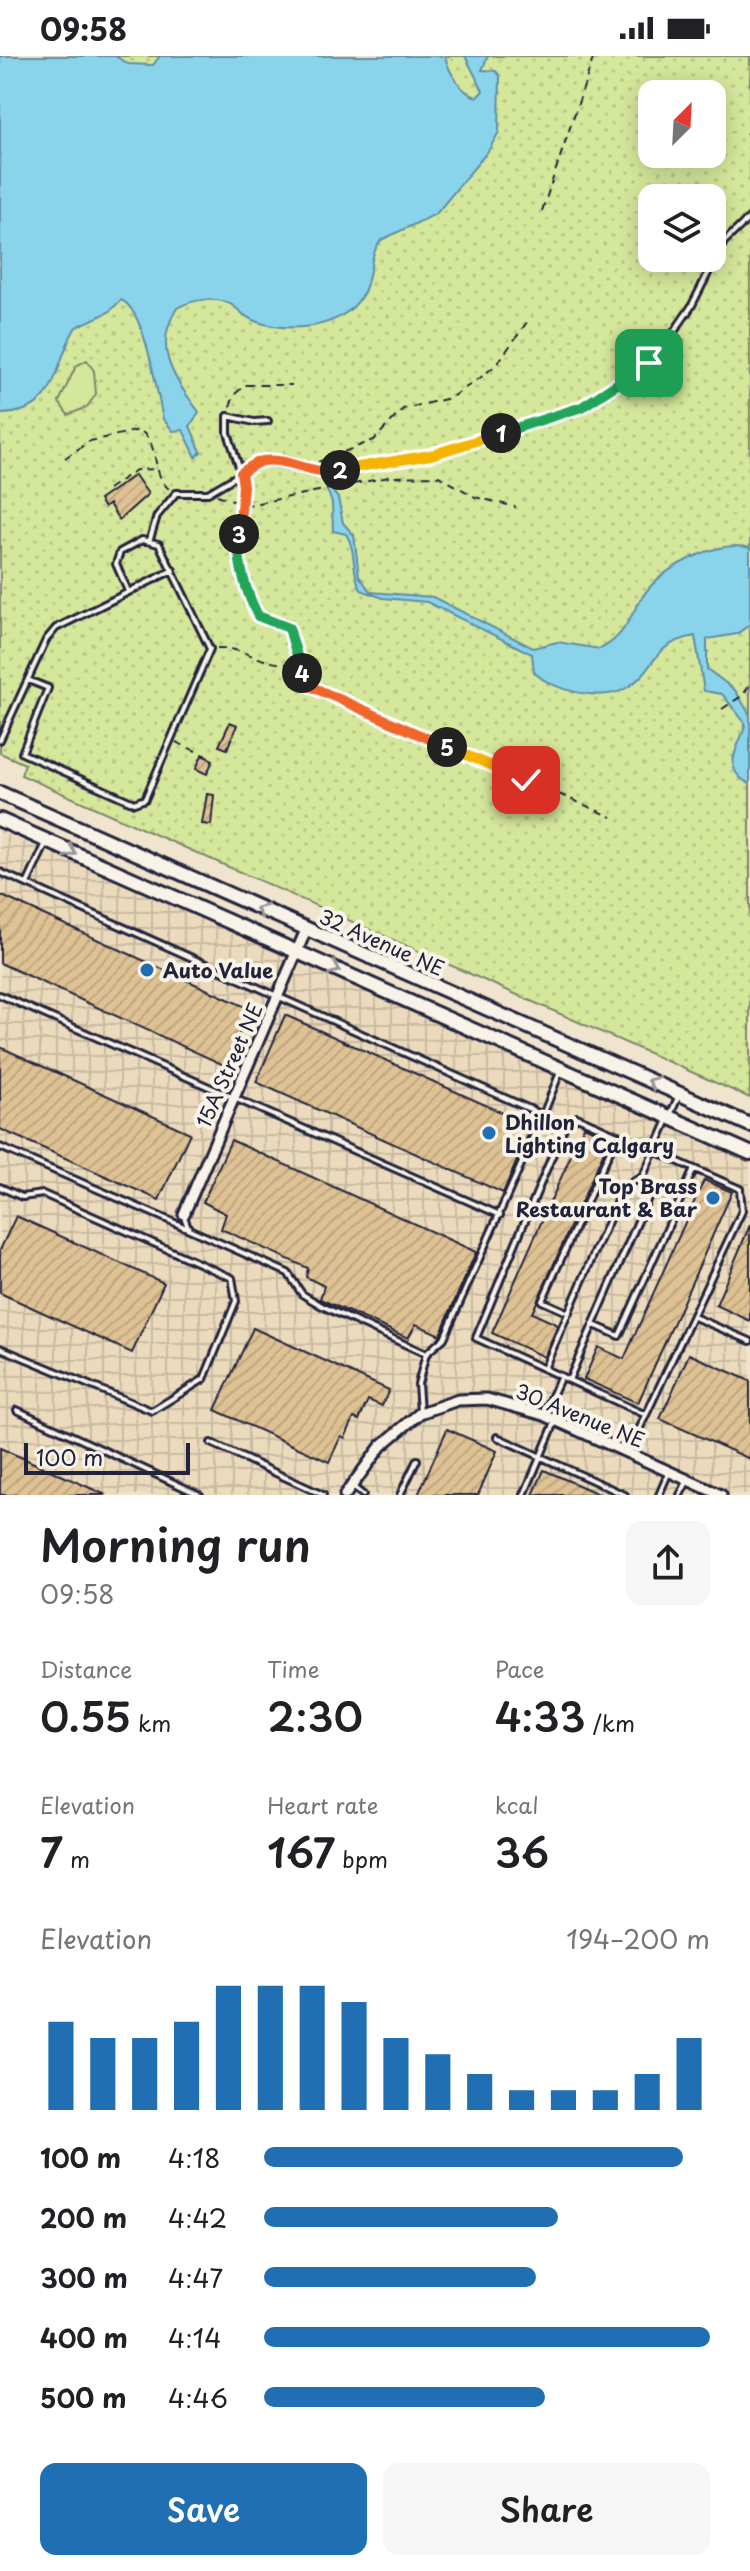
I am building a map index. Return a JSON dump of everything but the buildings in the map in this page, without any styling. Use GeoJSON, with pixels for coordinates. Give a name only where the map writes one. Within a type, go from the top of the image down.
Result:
{"type":"FeatureCollection","features":[{"type":"Feature","properties":{"kind":"main road","name":"32 Avenue NE"},"geometry":{"type":"LineString","coordinates":[[0,793],[750,1125]]}},
{"type":"Feature","properties":{"kind":"main road"},"geometry":{"type":"LineString","coordinates":[[0,820],[750,1153]]}},
{"type":"Feature","properties":{"kind":"street","name":"15A Street NE"},"geometry":{"type":"LineString","coordinates":[[184,1214],[299,953],[306,930]]}},
{"type":"Feature","properties":{"kind":"street","name":"30 Avenue NE"},"geometry":{"type":"LineString","coordinates":[[420,1413],[458,1400],[487,1399],[544,1415],[721,1495]]}},
{"type":"Feature","properties":{"kind":"street"},"geometry":{"type":"LineString","coordinates":[[345,1495],[381,1446],[420,1413]]}},
{"type":"Feature","properties":{"kind":"lane"},"geometry":{"type":"LineString","coordinates":[[150,539],[157,516],[176,493],[208,493],[262,461],[329,472],[368,463],[431,455],[582,407],[626,381],[669,339],[691,307],[724,242],[750,217]]}},
{"type":"Feature","properties":{"kind":"lane"},"geometry":{"type":"LineString","coordinates":[[241,473],[228,433],[228,416],[254,422],[268,421]]}},
{"type":"Feature","properties":{"kind":"lane"},"geometry":{"type":"LineString","coordinates":[[28,680],[48,688],[22,753],[139,803],[145,799],[210,649],[159,544],[150,539],[127,547],[117,557],[116,564],[128,591]]}},
{"type":"Feature","properties":{"kind":"lane"},"geometry":{"type":"LineString","coordinates":[[0,740],[56,628],[173,570]]}},
{"type":"Feature","properties":{"kind":"lane"},"geometry":{"type":"LineString","coordinates":[[27,884],[47,841]]}},
{"type":"Feature","properties":{"kind":"lane"},"geometry":{"type":"LineString","coordinates":[[0,872],[543,1115]]}},
{"type":"Feature","properties":{"kind":"lane"},"geometry":{"type":"LineString","coordinates":[[0,995],[500,1215]]}},
{"type":"Feature","properties":{"kind":"lane"},"geometry":{"type":"LineString","coordinates":[[420,1413],[418,1384],[426,1354],[444,1338],[561,1069]]}},
{"type":"Feature","properties":{"kind":"lane"},"geometry":{"type":"LineString","coordinates":[[544,1369],[623,1187],[643,1176],[680,1094]]}},
{"type":"Feature","properties":{"kind":"lane"},"geometry":{"type":"LineString","coordinates":[[628,1453],[694,1317],[742,1211],[740,1189],[577,1117],[565,1125],[476,1338],[646,1415]]}},
{"type":"Feature","properties":{"kind":"lane"},"geometry":{"type":"LineString","coordinates":[[569,1313],[542,1301],[617,1135]]}},
{"type":"Feature","properties":{"kind":"lane"},"geometry":{"type":"LineString","coordinates":[[0,1147],[288,1273],[302,1294],[322,1306],[426,1354]]}},
{"type":"Feature","properties":{"kind":"lane"},"geometry":{"type":"LineString","coordinates":[[594,1325],[619,1336],[694,1169]]}},
{"type":"Feature","properties":{"kind":"lane"},"geometry":{"type":"LineString","coordinates":[[569,1380],[648,1198],[643,1176]]}},
{"type":"Feature","properties":{"kind":"lane"},"geometry":{"type":"LineString","coordinates":[[0,1187],[22,1197],[43,1194],[232,1278],[236,1301],[204,1379],[152,1411],[0,1348]]}},
{"type":"Feature","properties":{"kind":"lane"},"geometry":{"type":"LineString","coordinates":[[184,1214],[189,1229]]}},
{"type":"Feature","properties":{"kind":"lane"},"geometry":{"type":"LineString","coordinates":[[694,1317],[750,1341]]}},
{"type":"Feature","properties":{"kind":"lane"},"geometry":{"type":"LineString","coordinates":[[544,1415],[561,1376]]}},
{"type":"Feature","properties":{"kind":"lane"},"geometry":{"type":"LineString","coordinates":[[17,1410],[200,1495]]}},
{"type":"Feature","properties":{"kind":"lane"},"geometry":{"type":"LineString","coordinates":[[524,1495],[556,1420]]}},
{"type":"Feature","properties":{"kind":"lane"},"geometry":{"type":"LineString","coordinates":[[497,1437],[625,1495]]}},
{"type":"Feature","properties":{"kind":"lane"},"geometry":{"type":"LineString","coordinates":[[211,1443],[323,1495]]}},
{"type":"Feature","properties":{"kind":"lane"},"geometry":{"type":"LineString","coordinates":[[400,1495],[417,1460]]}},
{"type":"Feature","properties":{"kind":"lane"},"geometry":{"type":"LineString","coordinates":[[659,1495],[669,1472]]}},
{"type":"Feature","properties":{"kind":"lane"},"geometry":{"type":"LineString","coordinates":[[680,1495],[688,1480]]}},
{"type":"Feature","properties":{"kind":"lane"},"geometry":{"type":"LineString","coordinates":[[352,1486],[363,1495]]}},
{"type":"Feature","properties":{"kind":"path"},"geometry":{"type":"LineString","coordinates":[[542,211],[567,133],[580,106],[594,56]]}},
{"type":"Feature","properties":{"kind":"path"},"geometry":{"type":"LineString","coordinates":[[746,134],[750,129]]}},
{"type":"Feature","properties":{"kind":"path"},"geometry":{"type":"LineString","coordinates":[[302,469],[374,440],[403,409],[450,398],[470,385],[497,364],[530,318]]}},
{"type":"Feature","properties":{"kind":"path"},"geometry":{"type":"LineString","coordinates":[[228,416],[234,395],[245,385],[292,385]]}},
{"type":"Feature","properties":{"kind":"path"},"geometry":{"type":"LineString","coordinates":[[65,458],[90,441],[135,430],[151,441],[156,469],[165,485],[176,493]]}},
{"type":"Feature","properties":{"kind":"path"},"geometry":{"type":"LineString","coordinates":[[108,489],[136,470],[156,469]]}},
{"type":"Feature","properties":{"kind":"path"},"geometry":{"type":"LineString","coordinates":[[241,473],[238,552],[250,600],[258,616],[289,628],[302,676],[312,687],[612,817]]}},
{"type":"Feature","properties":{"kind":"path"},"geometry":{"type":"LineString","coordinates":[[208,493],[242,504],[389,477],[439,476],[475,497],[516,507]]}},
{"type":"Feature","properties":{"kind":"path"},"geometry":{"type":"LineString","coordinates":[[210,649],[236,649],[276,666],[300,662]]}},
{"type":"Feature","properties":{"kind":"path"},"geometry":{"type":"LineString","coordinates":[[722,709],[750,684]]}},
{"type":"Feature","properties":{"kind":"path"},"geometry":{"type":"LineString","coordinates":[[185,746],[209,757]]}},
{"type":"Feature","properties":{"kind":"shaded area"},"geometry":{"type":"Polygon","coordinates":[[[0,831],[750,1161],[750,1495],[0,1495],[0,831]]]}},
{"type":"Feature","properties":{"kind":"green space"},"geometry":{"type":"Polygon","coordinates":[[[0,56],[750,56],[750,1098],[21,775],[25,764],[0,753],[0,56]]]}},
{"type":"Feature","properties":{"kind":"green space"},"geometry":{"type":"Polygon","coordinates":[[[87,360],[94,371],[96,394],[87,407],[68,415],[59,402],[76,366],[87,360]]]}},
{"type":"Feature","properties":{"kind":"water"},"geometry":{"type":"Polygon","coordinates":[[[0,56],[115,56],[128,64],[153,65],[160,56],[445,56],[456,81],[477,97],[483,91],[465,56],[488,56],[482,70],[496,71],[500,76],[499,132],[488,151],[436,214],[381,240],[373,256],[365,290],[343,315],[306,327],[280,327],[255,321],[221,301],[190,302],[177,308],[169,323],[166,350],[175,375],[199,412],[190,426],[201,452],[196,457],[183,430],[173,431],[163,419],[143,335],[137,319],[121,300],[109,312],[76,327],[45,396],[20,412],[0,414],[0,56]]]}},
{"type":"Feature","properties":{"kind":"water"},"geometry":{"type":"Polygon","coordinates":[[[323,480],[338,498],[343,523],[354,535],[359,576],[371,592],[433,597],[533,648],[557,642],[600,649],[617,637],[649,588],[669,571],[696,556],[724,547],[750,548],[750,624],[737,634],[707,639],[707,669],[735,690],[750,715],[750,784],[740,777],[733,761],[745,723],[722,694],[704,691],[695,636],[669,645],[638,680],[618,692],[579,693],[553,685],[534,672],[532,654],[427,602],[383,598],[361,590],[346,534],[333,531],[332,503],[323,480]]]}},
{"type":"Feature","properties":{"kind":"place","name":"Auto Value"},"geometry":{"type":"Point","coordinates":[147,970]}},
{"type":"Feature","properties":{"kind":"place","name":"Dhillon Lighting Calgary"},"geometry":{"type":"Point","coordinates":[489,1133]}},
{"type":"Feature","properties":{"kind":"place","name":"Top Brass Restaurant & Bar"},"geometry":{"type":"Point","coordinates":[713,1198]}},
{"type":"Feature","properties":{"kind":"route"},"geometry":{"type":"LineString","coordinates":[[526,780],[354,708],[312,687],[302,676],[289,628],[258,616],[250,600],[238,552],[243,486],[241,473],[262,461],[329,472],[368,463],[431,455],[582,407],[626,381],[649,363]]}}]}
